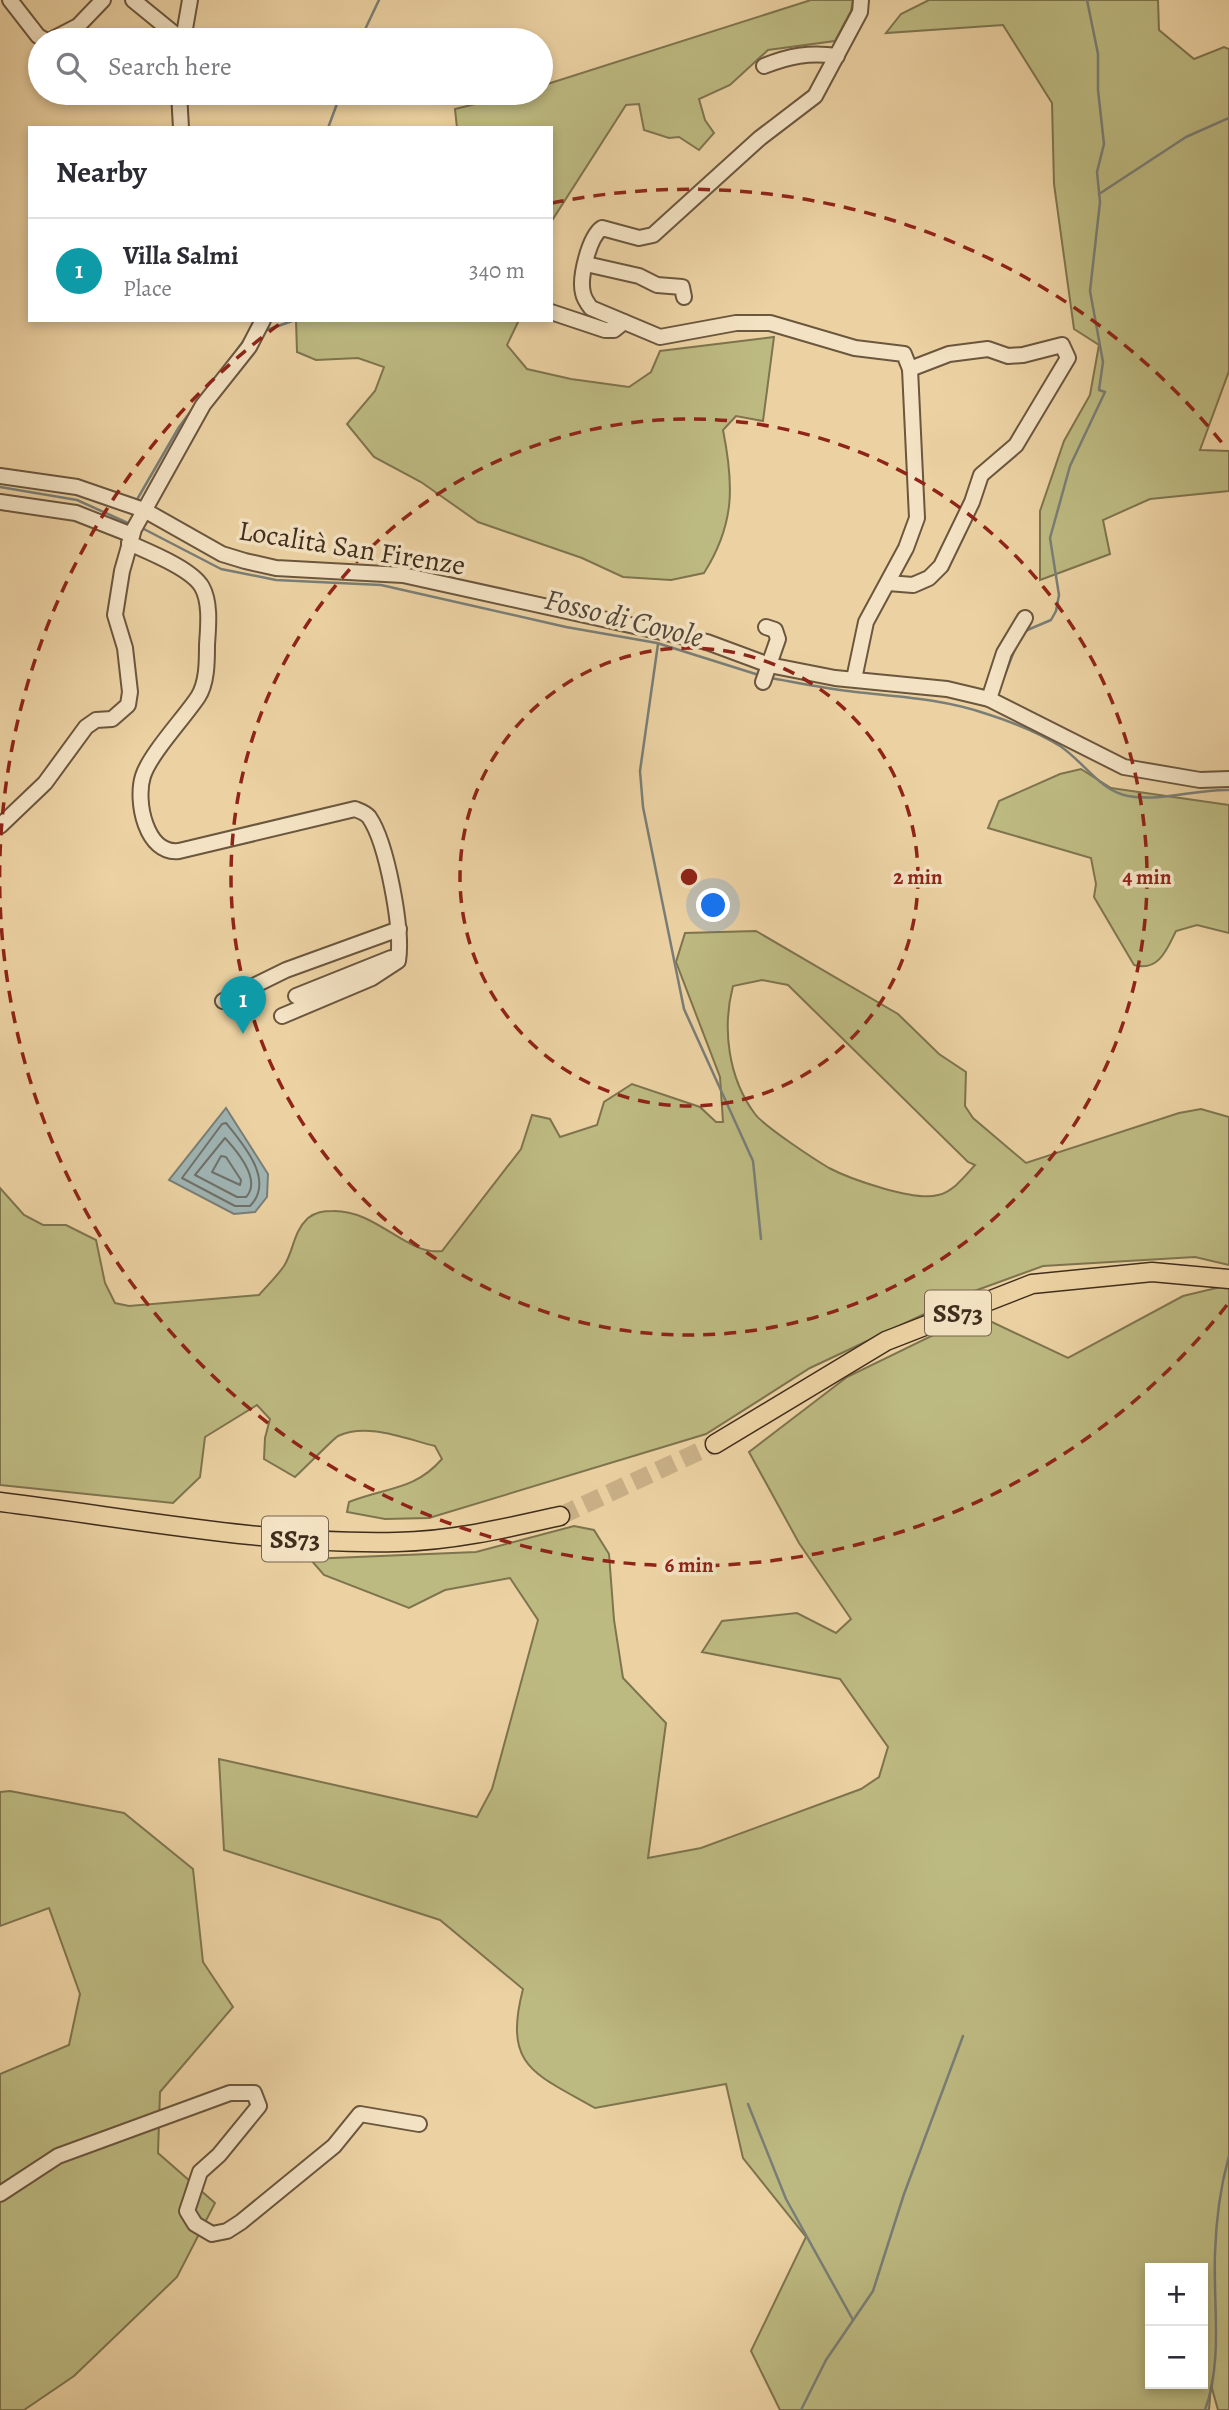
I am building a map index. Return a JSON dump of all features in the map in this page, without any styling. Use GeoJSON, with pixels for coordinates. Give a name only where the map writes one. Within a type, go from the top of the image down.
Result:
{"type":"FeatureCollection","features":[{"type":"Feature","properties":{"kind":"main road","name":"SS73"},"geometry":{"type":"LineString","coordinates":[[715,1444],[886,1341],[1032,1284],[1152,1272],[1229,1279]]}},
{"type":"Feature","properties":{"kind":"main road","name":"SS73"},"geometry":{"type":"LineString","coordinates":[[0,1502],[304,1541],[400,1542],[486,1532],[560,1516]]}},
{"type":"Feature","properties":{"kind":"street"},"geometry":{"type":"LineString","coordinates":[[10,0],[32,28]]}},
{"type":"Feature","properties":{"kind":"street"},"geometry":{"type":"LineString","coordinates":[[74,28],[103,0]]}},
{"type":"Feature","properties":{"kind":"street"},"geometry":{"type":"LineString","coordinates":[[133,0],[168,28]]}},
{"type":"Feature","properties":{"kind":"street"},"geometry":{"type":"LineString","coordinates":[[185,28],[190,0]]}},
{"type":"Feature","properties":{"kind":"street"},"geometry":{"type":"LineString","coordinates":[[854,679],[866,622],[874,603],[888,583],[917,517],[910,369],[904,354],[855,348],[770,323],[736,323],[660,337],[591,308],[582,289],[589,246],[602,228],[639,238],[653,235],[760,138],[815,96],[860,12],[861,0]]}},
{"type":"Feature","properties":{"kind":"street"},"geometry":{"type":"LineString","coordinates":[[764,66],[788,57],[814,52],[837,56]]}},
{"type":"Feature","properties":{"kind":"street"},"geometry":{"type":"LineString","coordinates":[[180,105],[181,126]]}},
{"type":"Feature","properties":{"kind":"street"},"geometry":{"type":"LineString","coordinates":[[586,264],[639,276],[657,285],[682,287],[684,297]]}},
{"type":"Feature","properties":{"kind":"street"},"geometry":{"type":"LineString","coordinates":[[553,313],[605,330],[614,330],[624,322]]}},
{"type":"Feature","properties":{"kind":"street"},"geometry":{"type":"LineString","coordinates":[[0,826],[45,783],[86,727],[96,720],[112,719],[128,705],[130,692],[125,648],[115,615],[136,524],[203,405],[249,347],[262,322]]}},
{"type":"Feature","properties":{"kind":"street"},"geometry":{"type":"LineString","coordinates":[[888,583],[913,585],[929,578],[941,566],[972,502],[981,475],[991,463],[1016,446],[1068,358],[1062,345],[1008,356],[988,349],[949,354],[910,369]]}},
{"type":"Feature","properties":{"kind":"street","name":"Località San Firenze"},"geometry":{"type":"LineString","coordinates":[[0,476],[77,487],[116,500],[136,524],[245,561],[276,568],[402,575],[706,642],[766,673],[947,689],[989,699],[1124,767],[1200,780],[1229,779]]}},
{"type":"Feature","properties":{"kind":"street"},"geometry":{"type":"LineString","coordinates":[[0,502],[136,524],[202,586],[208,621],[207,661],[200,694],[143,776],[145,821],[160,847],[171,852],[179,851],[355,809],[368,815],[376,831],[395,903],[399,929],[398,961],[372,978],[282,1016]]}},
{"type":"Feature","properties":{"kind":"street"},"geometry":{"type":"LineString","coordinates":[[989,699],[1004,653],[1025,618]]}},
{"type":"Feature","properties":{"kind":"street"},"geometry":{"type":"LineString","coordinates":[[766,627],[775,631],[778,639],[766,673]]}},
{"type":"Feature","properties":{"kind":"street"},"geometry":{"type":"LineString","coordinates":[[223,1000],[286,970],[399,929]]}},
{"type":"Feature","properties":{"kind":"street"},"geometry":{"type":"LineString","coordinates":[[296,996],[399,955]]}},
{"type":"Feature","properties":{"kind":"street"},"geometry":{"type":"LineString","coordinates":[[0,2194],[58,2156],[230,2093],[254,2093],[259,2106],[219,2155],[200,2172],[192,2192],[187,2211],[195,2224],[212,2234],[227,2231],[241,2222],[334,2146],[360,2114],[419,2124]]}},
{"type":"Feature","properties":{"kind":"shaded area"},"geometry":{"type":"Polygon","coordinates":[[[811,0],[853,0],[851,11],[835,41],[768,50],[730,85],[699,99],[705,120],[714,133],[699,150],[679,137],[669,138],[644,130],[639,104],[626,105],[553,219],[553,126],[457,126],[455,109],[471,105],[553,105],[553,82],[811,0]]]}},
{"type":"Feature","properties":{"kind":"shaded area"},"geometry":{"type":"Polygon","coordinates":[[[929,0],[1158,0],[1159,30],[1194,59],[1224,47],[1229,49],[1229,371],[1200,450],[1229,451],[1229,491],[1150,499],[1103,520],[1110,554],[1040,580],[1040,511],[1064,441],[1090,395],[1099,345],[1074,329],[1054,184],[1052,103],[1003,25],[886,33],[901,14],[929,0]]]}},
{"type":"Feature","properties":{"kind":"shaded area"},"geometry":{"type":"Polygon","coordinates":[[[296,322],[518,322],[507,345],[527,369],[571,379],[629,387],[651,372],[660,351],[774,337],[763,421],[736,416],[723,430],[730,486],[727,521],[722,538],[704,573],[671,580],[623,577],[582,558],[478,522],[421,482],[374,457],[347,424],[375,391],[384,367],[358,358],[316,360],[297,352],[296,322]]]}},
{"type":"Feature","properties":{"kind":"shaded area"},"geometry":{"type":"Polygon","coordinates":[[[1081,769],[1111,788],[1229,805],[1229,933],[1197,925],[1176,931],[1165,952],[1156,962],[1143,966],[1134,965],[1094,897],[1096,884],[1091,858],[988,828],[999,801],[1060,774],[1081,769]]]}},
{"type":"Feature","properties":{"kind":"shaded area"},"geometry":{"type":"Polygon","coordinates":[[[756,931],[898,1014],[939,1054],[966,1072],[965,1106],[973,1118],[1026,1163],[1179,1113],[1201,1109],[1229,1117],[1229,1265],[1195,1257],[1043,1266],[969,1293],[810,1368],[706,1434],[429,1518],[385,1519],[347,1512],[349,1502],[399,1487],[421,1477],[442,1459],[435,1446],[374,1431],[349,1432],[335,1438],[295,1477],[264,1459],[265,1438],[270,1419],[257,1405],[205,1437],[200,1477],[173,1503],[0,1485],[0,1188],[24,1215],[43,1225],[66,1225],[96,1240],[105,1283],[115,1303],[129,1306],[259,1295],[284,1266],[303,1223],[317,1213],[349,1213],[378,1225],[416,1247],[442,1251],[521,1149],[532,1115],[550,1119],[560,1137],[597,1125],[604,1102],[632,1084],[700,1107],[716,1122],[723,1122],[720,1077],[676,962],[685,933],[756,931]],[[762,980],[733,986],[728,1019],[730,1052],[739,1085],[755,1114],[813,1158],[852,1178],[914,1195],[938,1195],[954,1187],[975,1165],[968,1162],[788,985],[762,980]]]}},
{"type":"Feature","properties":{"kind":"shaded area"},"geometry":{"type":"Polygon","coordinates":[[[1229,1285],[1229,2410],[1218,2410],[1211,2385],[1209,2410],[780,2410],[751,2351],[806,2237],[743,2158],[726,2084],[595,2108],[555,2086],[529,2065],[521,2052],[517,2036],[523,1989],[440,1920],[224,1850],[219,1759],[477,1817],[492,1789],[538,1620],[510,1578],[445,1590],[409,1608],[324,1575],[310,1559],[476,1552],[574,1526],[594,1530],[609,1554],[614,1620],[623,1678],[666,1723],[648,1858],[701,1848],[861,1789],[879,1777],[888,1747],[840,1679],[702,1652],[722,1621],[797,1613],[836,1633],[851,1619],[799,1543],[749,1452],[847,1377],[960,1322],[992,1322],[1068,1358],[1183,1296],[1229,1285]]]}},
{"type":"Feature","properties":{"kind":"shaded area"},"geometry":{"type":"Polygon","coordinates":[[[10,1791],[124,1813],[193,1869],[203,1962],[233,2007],[160,2092],[158,2153],[215,2203],[177,2277],[74,2376],[24,2410],[0,2410],[0,2074],[69,2045],[80,1994],[49,1908],[0,1926],[0,1792],[10,1791]]]}},
{"type":"Feature","properties":{"kind":"water"},"geometry":{"type":"Polygon","coordinates":[[[226,1108],[268,1174],[267,1197],[255,1212],[234,1214],[169,1180],[226,1108]]]}},
{"type":"Feature","properties":{"kind":"waterway"},"geometry":{"type":"LineString","coordinates":[[366,28],[379,0]]}},
{"type":"Feature","properties":{"kind":"waterway"},"geometry":{"type":"LineString","coordinates":[[1025,631],[1051,620],[1056,611],[1059,595],[1050,538],[1070,466],[1105,392],[1099,390],[1103,362],[1090,291],[1100,202],[1097,172],[1104,144],[1098,90],[1098,54],[1087,0]]}},
{"type":"Feature","properties":{"kind":"waterway"},"geometry":{"type":"LineString","coordinates":[[329,126],[337,105]]}},
{"type":"Feature","properties":{"kind":"waterway"},"geometry":{"type":"LineString","coordinates":[[1099,194],[1186,137],[1229,118]]}},
{"type":"Feature","properties":{"kind":"waterway"},"geometry":{"type":"LineString","coordinates":[[264,331],[289,322]]}},
{"type":"Feature","properties":{"kind":"waterway"},"geometry":{"type":"LineString","coordinates":[[135,503],[179,427],[248,335]]}},
{"type":"Feature","properties":{"kind":"waterway","name":"Fosso di Covole"},"geometry":{"type":"LineString","coordinates":[[0,487],[77,500],[130,524]]}},
{"type":"Feature","properties":{"kind":"waterway","name":"Fosso di Covole"},"geometry":{"type":"LineString","coordinates":[[140,527],[221,569],[276,580],[381,585],[566,627],[657,643],[762,676]]}},
{"type":"Feature","properties":{"kind":"waterway"},"geometry":{"type":"LineString","coordinates":[[658,644],[640,771],[643,807],[684,1009],[753,1161],[761,1239]]}},
{"type":"Feature","properties":{"kind":"waterway"},"geometry":{"type":"LineString","coordinates":[[1002,682],[1016,646]]}},
{"type":"Feature","properties":{"kind":"waterway","name":"Fosso di Covole"},"geometry":{"type":"LineString","coordinates":[[771,678],[939,702],[996,717],[1052,741],[1109,788],[1128,796],[1153,797],[1229,790]]}},
{"type":"Feature","properties":{"kind":"waterway"},"geometry":{"type":"LineString","coordinates":[[801,2410],[826,2360],[873,2291],[904,2194],[963,2036]]}},
{"type":"Feature","properties":{"kind":"waterway"},"geometry":{"type":"LineString","coordinates":[[748,2104],[786,2199],[853,2320]]}},
{"type":"Feature","properties":{"kind":"waterway"},"geometry":{"type":"LineString","coordinates":[[1205,2410],[1211,2391],[1216,2352],[1216,2229],[1229,2156]]}},
{"type":"Feature","properties":{"kind":"tunnel"},"geometry":{"type":"LineString","coordinates":[[560,1516],[715,1444]]}},
{"type":"Feature","properties":{"kind":"place","name":"Villa Salmi"},"geometry":{"type":"Point","coordinates":[243,1034]}}]}
